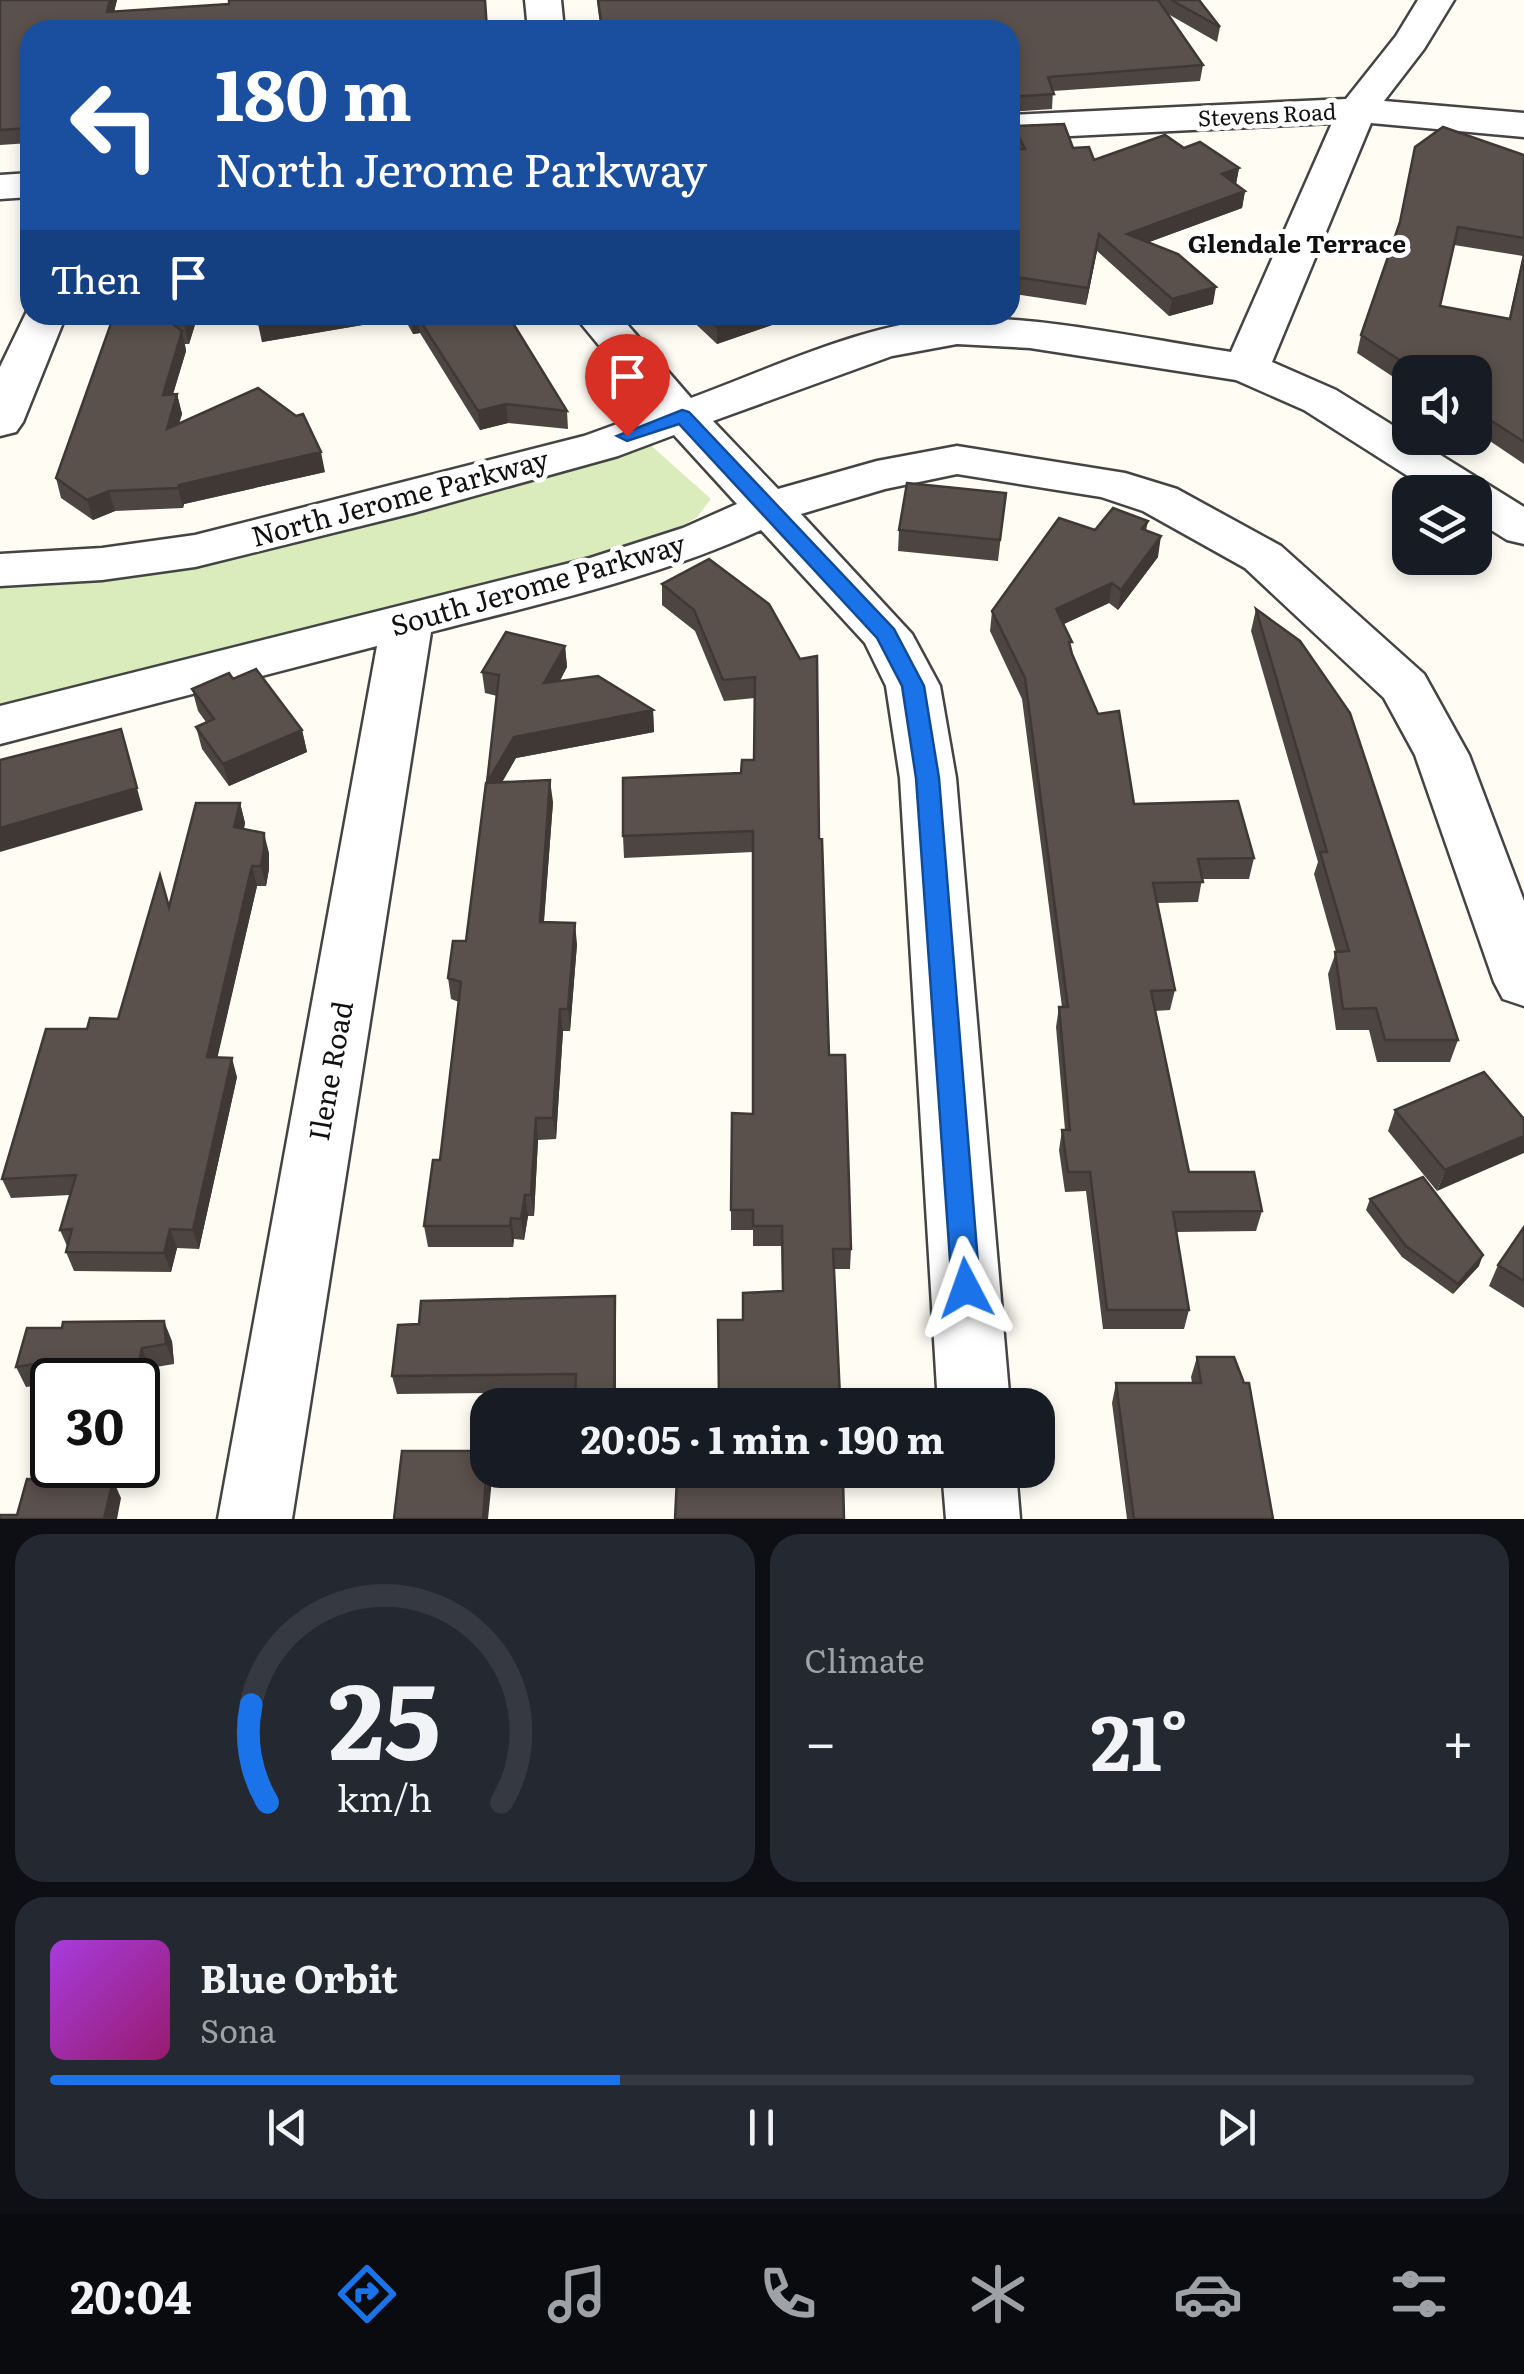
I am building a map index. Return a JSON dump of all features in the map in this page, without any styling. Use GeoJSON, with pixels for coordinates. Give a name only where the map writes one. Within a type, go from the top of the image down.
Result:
{"type":"FeatureCollection","features":[{"type":"Feature","properties":{"kind":"street"},"geometry":{"type":"LineString","coordinates":[[1247,368],[1357,110],[1411,41],[1436,0]]}},
{"type":"Feature","properties":{"kind":"street","name":"Stevens Road"},"geometry":{"type":"LineString","coordinates":[[1020,127],[1357,110],[1524,124]]}},
{"type":"Feature","properties":{"kind":"street"},"geometry":{"type":"LineString","coordinates":[[0,422],[40,325]]}},
{"type":"Feature","properties":{"kind":"street"},"geometry":{"type":"LineString","coordinates":[[605,325],[682,416],[886,634],[913,686],[928,778],[973,1388]]}},
{"type":"Feature","properties":{"kind":"street","name":"North Jerome Parkway"},"geometry":{"type":"LineString","coordinates":[[0,570],[102,564],[195,551],[602,446],[882,344],[956,332],[1030,334],[1247,368],[1320,400],[1439,475]]}},
{"type":"Feature","properties":{"kind":"street","name":"South Jerome Parkway"},"geometry":{"type":"LineString","coordinates":[[0,725],[604,572],[700,539],[771,507],[877,476],[957,460],[1108,482],[1160,500],[1263,556],[1405,686],[1442,755],[1524,982]]}},
{"type":"Feature","properties":{"kind":"street"},"geometry":{"type":"LineString","coordinates":[[1492,509],[1524,530]]}},
{"type":"Feature","properties":{"kind":"street","name":"Ilene Road"},"geometry":{"type":"LineString","coordinates":[[255,1519],[406,623]]}},
{"type":"Feature","properties":{"kind":"street"},"geometry":{"type":"LineString","coordinates":[[980,1488],[983,1519]]}},
{"type":"Feature","properties":{"kind":"green space"},"geometry":{"type":"Polygon","coordinates":[[[646,441],[711,499],[697,517],[648,547],[0,710],[0,588],[180,568],[646,441]]]}},
{"type":"Feature","properties":{"kind":"building"},"geometry":{"type":"Polygon","coordinates":[[[0,0],[110,0],[107,12],[229,4],[229,0],[485,0],[486,20],[20,20],[20,129],[0,130],[0,0]]]}},
{"type":"Feature","properties":{"kind":"building"},"geometry":{"type":"Polygon","coordinates":[[[598,0],[1158,0],[1203,65],[1048,77],[1054,94],[1020,96],[1020,20],[601,20],[598,0]]]}},
{"type":"Feature","properties":{"kind":"building"},"geometry":{"type":"Polygon","coordinates":[[[1171,0],[1199,0],[1220,27],[1171,0]]]}},
{"type":"Feature","properties":{"kind":"building"},"geometry":{"type":"Polygon","coordinates":[[[1064,124],[1073,148],[1089,147],[1094,160],[1165,135],[1184,148],[1200,142],[1239,168],[1222,174],[1245,191],[1127,234],[1178,254],[1216,287],[1172,299],[1099,234],[1088,288],[1020,278],[1020,149],[1025,149],[1020,126],[1064,124]]]}},
{"type":"Feature","properties":{"kind":"building"},"geometry":{"type":"Polygon","coordinates":[[[1443,127],[1524,155],[1524,238],[1458,227],[1440,306],[1510,319],[1524,255],[1524,442],[1492,421],[1492,355],[1392,355],[1361,335],[1400,222],[1415,147],[1443,127]]]}},
{"type":"Feature","properties":{"kind":"building"},"geometry":{"type":"Polygon","coordinates":[[[110,325],[174,325],[182,331],[163,395],[177,394],[167,429],[258,388],[296,416],[303,414],[321,452],[178,488],[109,491],[87,500],[56,478],[110,325]]]}},
{"type":"Feature","properties":{"kind":"building"},"geometry":{"type":"Polygon","coordinates":[[[423,325],[514,325],[567,411],[506,404],[478,411],[423,325]]]}},
{"type":"Feature","properties":{"kind":"building"},"geometry":{"type":"Polygon","coordinates":[[[907,483],[1006,493],[1000,540],[899,530],[907,483]]]}},
{"type":"Feature","properties":{"kind":"building"},"geometry":{"type":"Polygon","coordinates":[[[1113,508],[1148,521],[1142,529],[1161,536],[1121,590],[1112,583],[1056,609],[1072,642],[1072,654],[1098,714],[1119,711],[1134,804],[1238,801],[1254,858],[1198,859],[1203,882],[1153,883],[1175,990],[1151,991],[1189,1172],[1254,1172],[1262,1211],[1173,1212],[1189,1310],[1107,1310],[1090,1172],[1068,1172],[1062,1130],[1070,1130],[1059,1007],[1068,1007],[1025,678],[992,611],[1059,518],[1095,530],[1113,508]]]}},
{"type":"Feature","properties":{"kind":"building"},"geometry":{"type":"Polygon","coordinates":[[[709,559],[769,604],[800,659],[817,656],[819,838],[829,1055],[845,1055],[849,1182],[851,1249],[833,1249],[840,1388],[719,1388],[718,1320],[743,1320],[743,1293],[783,1291],[782,1226],[753,1226],[753,1210],[731,1210],[732,1113],[753,1114],[753,831],[623,836],[623,778],[741,773],[742,760],[754,760],[755,677],[723,680],[694,610],[662,584],[709,559]]]}},
{"type":"Feature","properties":{"kind":"building"},"geometry":{"type":"Polygon","coordinates":[[[1256,609],[1300,641],[1350,713],[1458,1040],[1385,1040],[1376,1008],[1343,1009],[1335,952],[1349,951],[1320,852],[1327,852],[1256,609]]]}},
{"type":"Feature","properties":{"kind":"building"},"geometry":{"type":"Polygon","coordinates":[[[506,632],[565,646],[544,683],[598,676],[653,710],[514,737],[487,783],[499,675],[482,672],[506,632]]]}},
{"type":"Feature","properties":{"kind":"building"},"geometry":{"type":"Polygon","coordinates":[[[256,669],[302,730],[223,764],[196,727],[214,719],[192,689],[229,673],[233,679],[256,669]]]}},
{"type":"Feature","properties":{"kind":"building"},"geometry":{"type":"Polygon","coordinates":[[[121,729],[137,788],[0,828],[0,760],[121,729]]]}},
{"type":"Feature","properties":{"kind":"building"},"geometry":{"type":"Polygon","coordinates":[[[550,780],[540,922],[575,923],[568,1009],[560,1009],[553,1118],[536,1118],[531,1195],[525,1195],[521,1219],[511,1218],[510,1226],[424,1226],[433,1160],[440,1160],[461,982],[448,978],[453,941],[466,941],[486,783],[550,780]]]}},
{"type":"Feature","properties":{"kind":"building"},"geometry":{"type":"Polygon","coordinates":[[[196,803],[240,803],[234,827],[264,833],[264,850],[261,866],[252,866],[207,1057],[232,1058],[193,1230],[170,1229],[164,1253],[66,1252],[72,1229],[60,1230],[76,1175],[2,1179],[46,1029],[87,1029],[90,1018],[118,1019],[160,875],[169,907],[196,803]]]}},
{"type":"Feature","properties":{"kind":"building"},"geometry":{"type":"Polygon","coordinates":[[[1484,1072],[1524,1119],[1524,1136],[1445,1170],[1395,1110],[1484,1072]]]}},
{"type":"Feature","properties":{"kind":"building"},"geometry":{"type":"Polygon","coordinates":[[[1423,1177],[1483,1255],[1458,1284],[1406,1246],[1370,1199],[1423,1177]]]}},
{"type":"Feature","properties":{"kind":"building"},"geometry":{"type":"Polygon","coordinates":[[[1524,1227],[1524,1281],[1498,1265],[1524,1227]]]}},
{"type":"Feature","properties":{"kind":"building"},"geometry":{"type":"Polygon","coordinates":[[[615,1296],[614,1388],[576,1388],[576,1374],[392,1376],[398,1325],[419,1324],[421,1301],[615,1296]]]}},
{"type":"Feature","properties":{"kind":"building"},"geometry":{"type":"Polygon","coordinates":[[[164,1321],[166,1344],[142,1348],[140,1358],[30,1358],[30,1365],[16,1367],[27,1328],[62,1328],[63,1322],[164,1321]]]}},
{"type":"Feature","properties":{"kind":"building"},"geometry":{"type":"Polygon","coordinates":[[[1197,1357],[1234,1357],[1244,1383],[1249,1383],[1273,1519],[1134,1519],[1116,1383],[1201,1383],[1197,1357]]]}},
{"type":"Feature","properties":{"kind":"building"},"geometry":{"type":"Polygon","coordinates":[[[402,1451],[470,1451],[470,1488],[485,1488],[483,1519],[394,1519],[402,1451]]]}},
{"type":"Feature","properties":{"kind":"building"},"geometry":{"type":"Polygon","coordinates":[[[27,1479],[30,1488],[111,1488],[104,1519],[0,1519],[0,1515],[17,1515],[27,1479]]]}},
{"type":"Feature","properties":{"kind":"building"},"geometry":{"type":"Polygon","coordinates":[[[677,1488],[843,1488],[844,1519],[675,1519],[677,1488]]]}},
{"type":"Feature","properties":{"kind":"district","name":"Glendale Terrace"},"geometry":{"type":"Point","coordinates":[1297,244]}},
{"type":"Feature","properties":{"kind":"route"},"geometry":{"type":"LineString","coordinates":[[627,436],[682,416],[886,634],[913,686],[928,778],[966,1288]]}}]}
